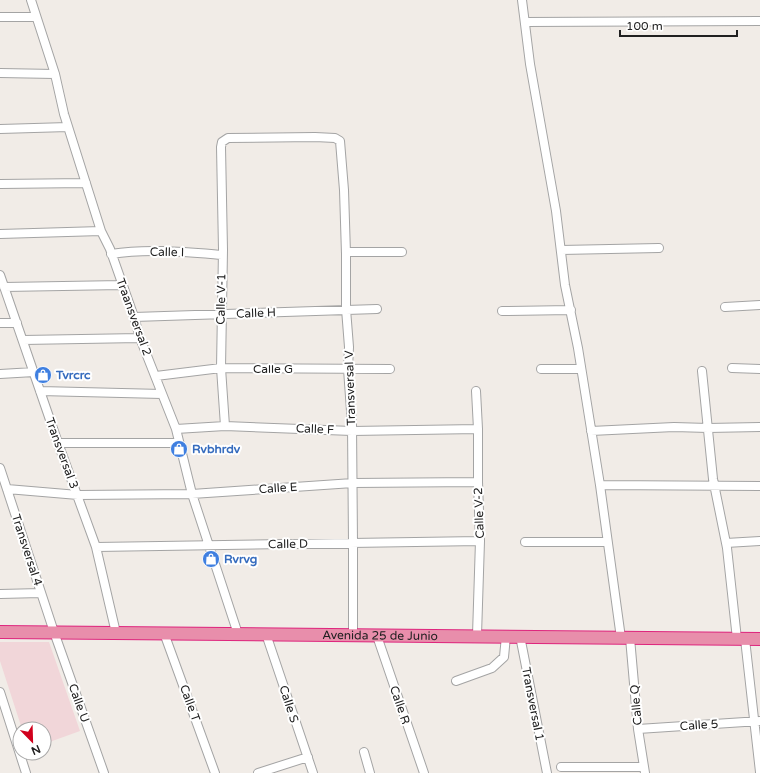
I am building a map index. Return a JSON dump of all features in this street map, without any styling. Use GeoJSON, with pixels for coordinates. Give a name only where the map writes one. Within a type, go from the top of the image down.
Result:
{"type":"FeatureCollection","features":[{"type":"Feature","properties":{"kind":"highway","name":"Avenida 25 de Junio"},"geometry":{"type":"LineString","coordinates":[[0,632],[760,639]]}},
{"type":"Feature","properties":{"kind":"street","name":"Traansversal 2"},"geometry":{"type":"LineString","coordinates":[[31,0],[55,74],[68,127],[101,231],[112,254],[140,338],[176,429],[192,494],[238,634]]}},
{"type":"Feature","properties":{"kind":"street","name":"Calle Q"},"geometry":{"type":"LineString","coordinates":[[522,0],[530,64],[556,211],[565,285],[571,310],[600,485],[607,542],[625,638],[644,770]]}},
{"type":"Feature","properties":{"kind":"street"},"geometry":{"type":"LineString","coordinates":[[0,17],[36,17]]}},
{"type":"Feature","properties":{"kind":"street"},"geometry":{"type":"LineString","coordinates":[[525,22],[760,21]]}},
{"type":"Feature","properties":{"kind":"street"},"geometry":{"type":"LineString","coordinates":[[0,73],[55,74]]}},
{"type":"Feature","properties":{"kind":"street"},"geometry":{"type":"LineString","coordinates":[[0,129],[68,127]]}},
{"type":"Feature","properties":{"kind":"street","name":"Calle V-1"},"geometry":{"type":"LineString","coordinates":[[225,426],[221,368],[222,254],[220,147],[222,142],[228,138],[315,137],[335,138],[340,141]]}},
{"type":"Feature","properties":{"kind":"street","name":"Transversal V"},"geometry":{"type":"LineString","coordinates":[[340,141],[346,252],[346,309],[349,347],[348,369],[352,431],[353,635]]}},
{"type":"Feature","properties":{"kind":"street"},"geometry":{"type":"LineString","coordinates":[[0,184],[86,183]]}},
{"type":"Feature","properties":{"kind":"street"},"geometry":{"type":"LineString","coordinates":[[0,234],[101,231]]}},
{"type":"Feature","properties":{"kind":"street"},"geometry":{"type":"LineString","coordinates":[[561,250],[659,248]]}},
{"type":"Feature","properties":{"kind":"street","name":"Calle I"},"geometry":{"type":"LineString","coordinates":[[112,254],[130,251],[222,254]]}},
{"type":"Feature","properties":{"kind":"street"},"geometry":{"type":"LineString","coordinates":[[346,252],[402,252]]}},
{"type":"Feature","properties":{"kind":"street","name":"Transversal 3"},"geometry":{"type":"LineString","coordinates":[[0,274],[58,443],[96,547],[116,633]]}},
{"type":"Feature","properties":{"kind":"street"},"geometry":{"type":"LineString","coordinates":[[4,287],[122,285]]}},
{"type":"Feature","properties":{"kind":"street"},"geometry":{"type":"LineString","coordinates":[[725,306],[760,304]]}},
{"type":"Feature","properties":{"kind":"street","name":"Calle H"},"geometry":{"type":"LineString","coordinates":[[134,317],[377,309]]}},
{"type":"Feature","properties":{"kind":"street"},"geometry":{"type":"LineString","coordinates":[[502,311],[571,310]]}},
{"type":"Feature","properties":{"kind":"street"},"geometry":{"type":"LineString","coordinates":[[0,323],[17,323]]}},
{"type":"Feature","properties":{"kind":"street"},"geometry":{"type":"LineString","coordinates":[[23,340],[140,338]]}},
{"type":"Feature","properties":{"kind":"street","name":"Calle G"},"geometry":{"type":"LineString","coordinates":[[156,376],[221,368],[390,369]]}},
{"type":"Feature","properties":{"kind":"street"},"geometry":{"type":"LineString","coordinates":[[732,368],[760,369]]}},
{"type":"Feature","properties":{"kind":"street"},"geometry":{"type":"LineString","coordinates":[[541,369],[581,369]]}},
{"type":"Feature","properties":{"kind":"street"},"geometry":{"type":"LineString","coordinates":[[702,371],[715,486],[726,543],[741,639],[757,721],[760,772]]}},
{"type":"Feature","properties":{"kind":"street"},"geometry":{"type":"LineString","coordinates":[[0,374],[34,372]]}},
{"type":"Feature","properties":{"kind":"street"},"geometry":{"type":"LineString","coordinates":[[40,391],[162,394]]}},
{"type":"Feature","properties":{"kind":"street","name":"Calle V-2"},"geometry":{"type":"LineString","coordinates":[[476,391],[480,541],[477,636]]}},
{"type":"Feature","properties":{"kind":"street","name":"Calle F"},"geometry":{"type":"LineString","coordinates":[[176,429],[225,426],[352,431],[478,429]]}},
{"type":"Feature","properties":{"kind":"street"},"geometry":{"type":"LineString","coordinates":[[591,431],[674,427],[760,427]]}},
{"type":"Feature","properties":{"kind":"street"},"geometry":{"type":"LineString","coordinates":[[58,443],[179,443]]}},
{"type":"Feature","properties":{"kind":"street","name":"Transversal 4"},"geometry":{"type":"LineString","coordinates":[[0,468],[54,632]]}},
{"type":"Feature","properties":{"kind":"street","name":"Calle E"},"geometry":{"type":"LineString","coordinates":[[7,489],[78,495],[192,494],[353,483],[478,482]]}},
{"type":"Feature","properties":{"kind":"street"},"geometry":{"type":"LineString","coordinates":[[600,485],[673,484],[760,486]]}},
{"type":"Feature","properties":{"kind":"street","name":"Calle D"},"geometry":{"type":"LineString","coordinates":[[96,547],[480,541]]}},
{"type":"Feature","properties":{"kind":"street"},"geometry":{"type":"LineString","coordinates":[[726,543],[760,541]]}},
{"type":"Feature","properties":{"kind":"street"},"geometry":{"type":"LineString","coordinates":[[525,542],[607,542]]}},
{"type":"Feature","properties":{"kind":"street"},"geometry":{"type":"LineString","coordinates":[[0,594],[41,593]]}},
{"type":"Feature","properties":{"kind":"street","name":"Calle U"},"geometry":{"type":"LineString","coordinates":[[54,632],[104,773]]}},
{"type":"Feature","properties":{"kind":"street","name":"Calle T"},"geometry":{"type":"LineString","coordinates":[[164,633],[215,773]]}},
{"type":"Feature","properties":{"kind":"street","name":"Calle S"},"geometry":{"type":"LineString","coordinates":[[266,634],[313,773]]}},
{"type":"Feature","properties":{"kind":"street","name":"Calle R"},"geometry":{"type":"LineString","coordinates":[[377,636],[424,773]]}},
{"type":"Feature","properties":{"kind":"street"},"geometry":{"type":"LineString","coordinates":[[456,681],[492,668],[504,657],[506,636]]}},
{"type":"Feature","properties":{"kind":"street","name":"Transversal 1"},"geometry":{"type":"LineString","coordinates":[[520,636],[547,773]]}},
{"type":"Feature","properties":{"kind":"street"},"geometry":{"type":"LineString","coordinates":[[0,692],[26,773]]}},
{"type":"Feature","properties":{"kind":"street","name":"Calle 5"},"geometry":{"type":"LineString","coordinates":[[638,729],[757,721]]}},
{"type":"Feature","properties":{"kind":"street"},"geometry":{"type":"LineString","coordinates":[[364,752],[370,773]]}},
{"type":"Feature","properties":{"kind":"street"},"geometry":{"type":"LineString","coordinates":[[258,773],[308,757]]}},
{"type":"Feature","properties":{"kind":"street"},"geometry":{"type":"LineString","coordinates":[[561,767],[644,770]]}},
{"type":"Feature","properties":{"kind":"shaded area"},"geometry":{"type":"Polygon","coordinates":[[[0,642],[49,642],[80,731],[52,741],[52,721],[19,721],[0,661],[0,642]]]}},
{"type":"Feature","properties":{"kind":"place","name":"Tvrcrc"},"geometry":{"type":"Point","coordinates":[43,375]}},
{"type":"Feature","properties":{"kind":"place","name":"Rvbhrdv"},"geometry":{"type":"Point","coordinates":[179,449]}},
{"type":"Feature","properties":{"kind":"place","name":"Rvrvg"},"geometry":{"type":"Point","coordinates":[211,559]}}]}
